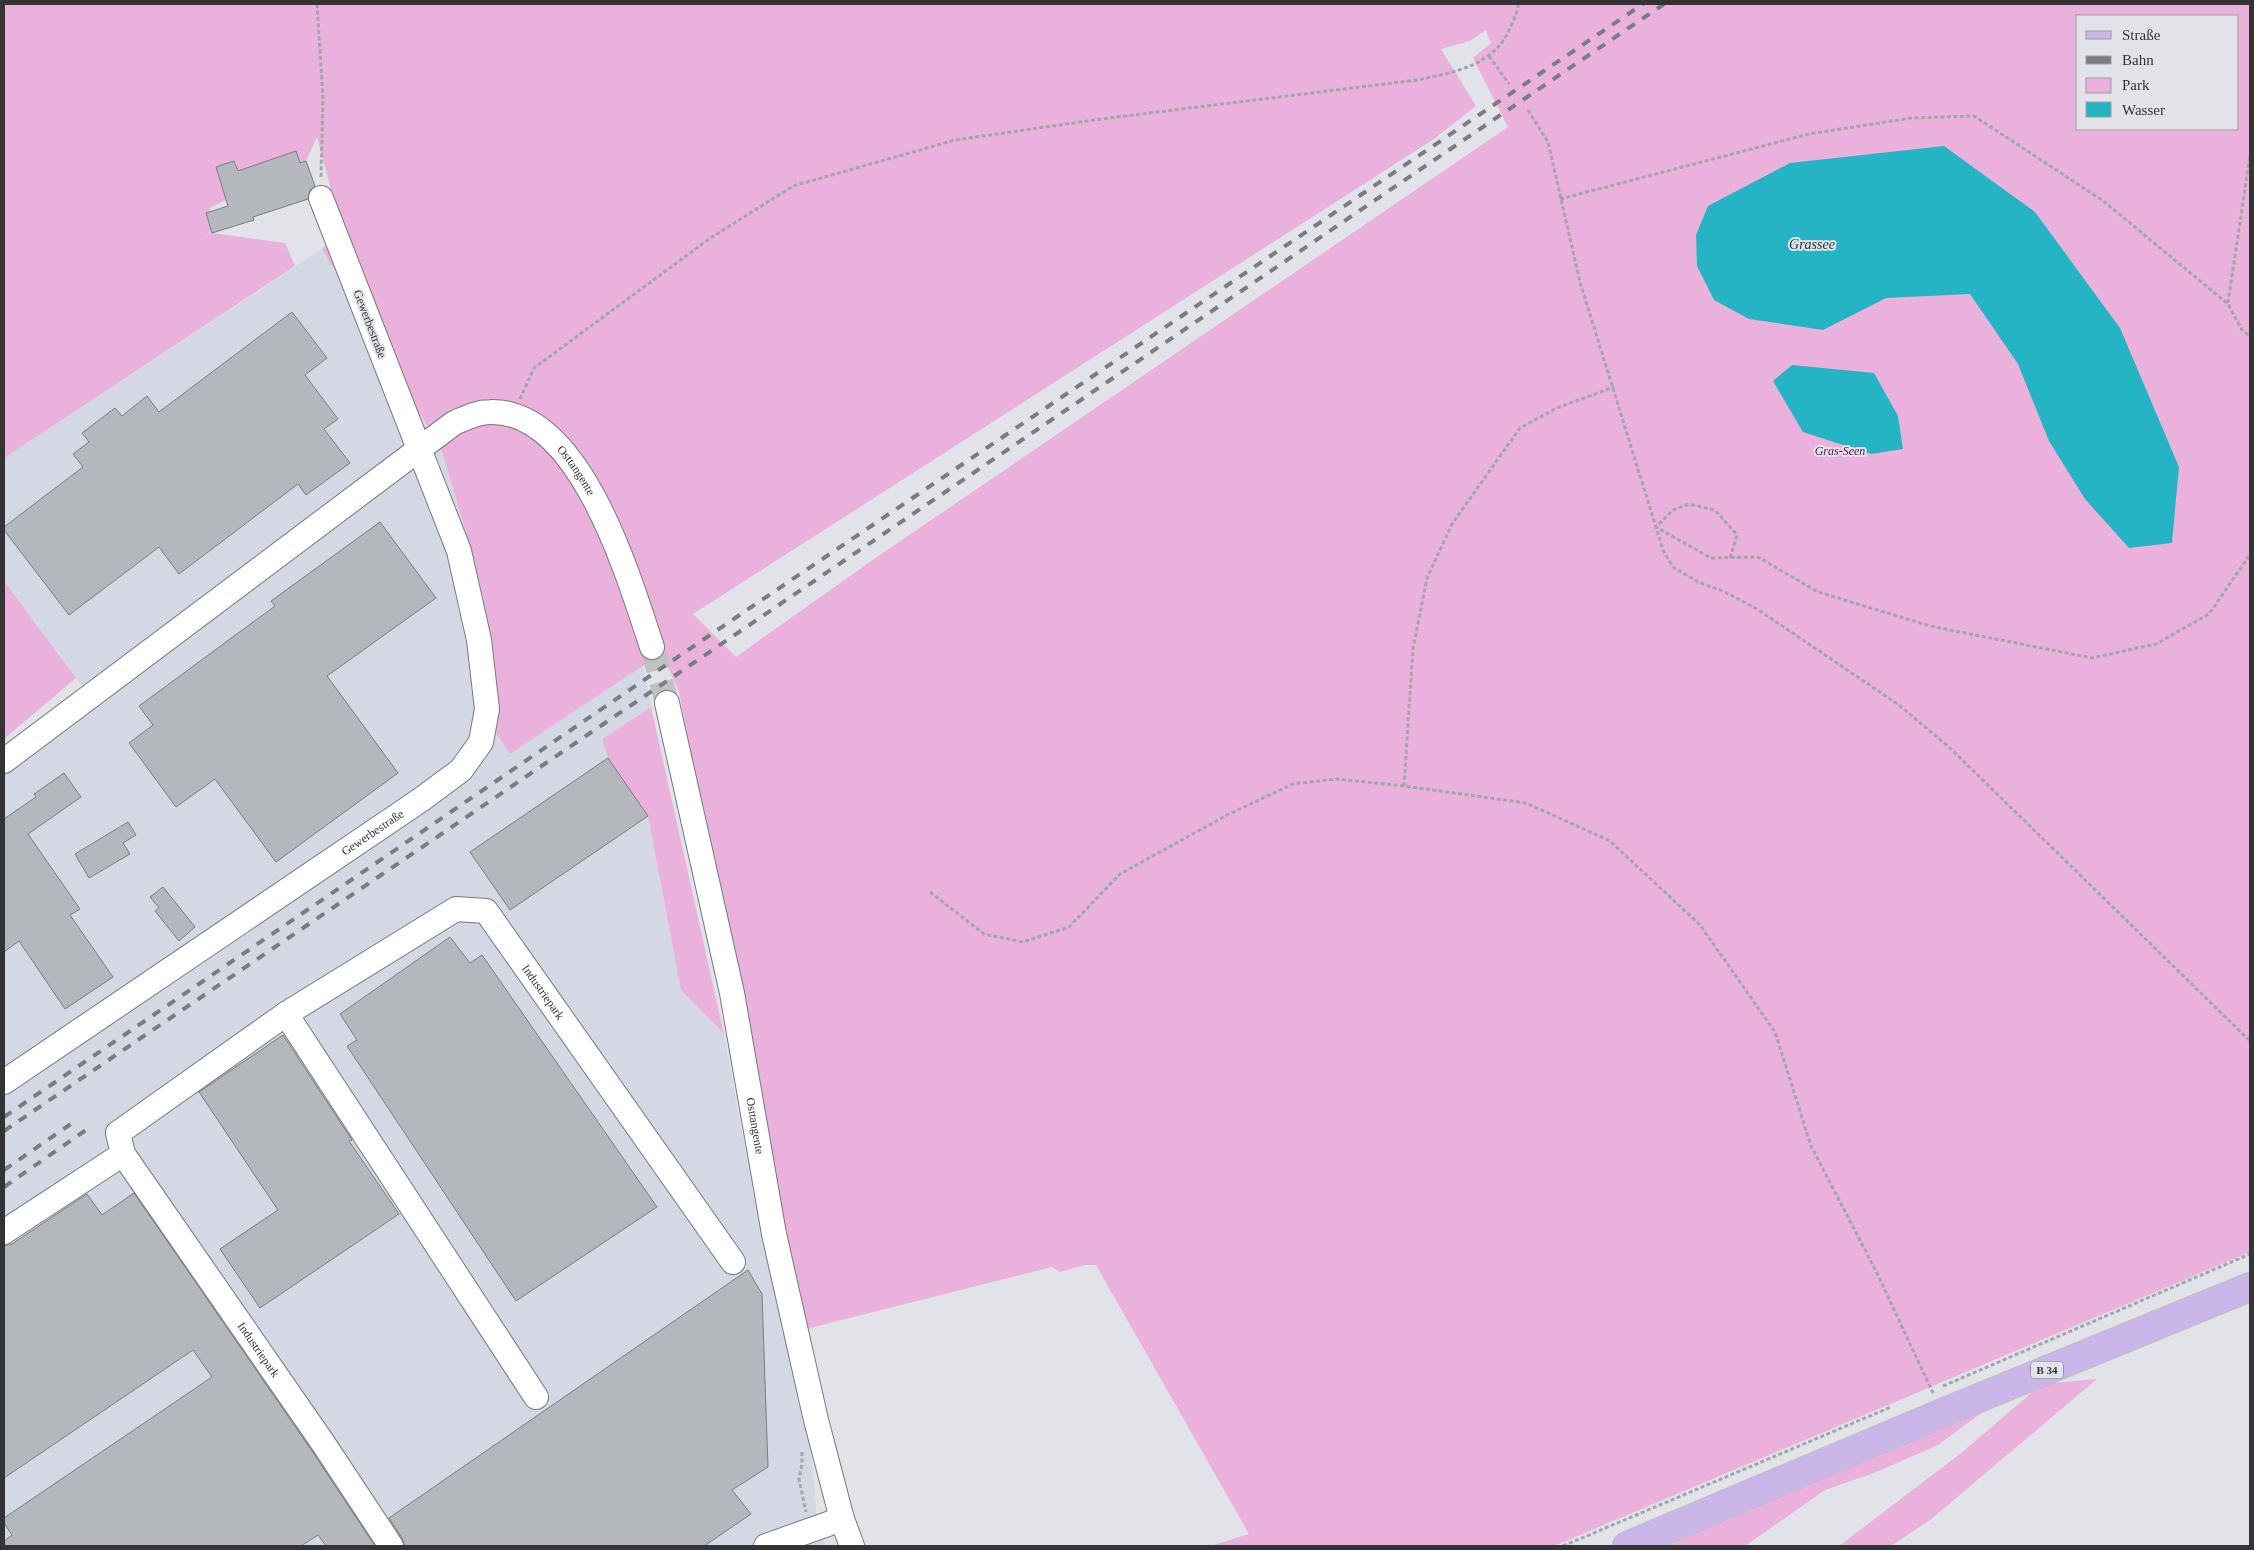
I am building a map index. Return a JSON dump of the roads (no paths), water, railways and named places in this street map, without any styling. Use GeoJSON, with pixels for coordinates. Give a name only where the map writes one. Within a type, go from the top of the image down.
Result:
{"type":"FeatureCollection","features":[{"type":"Feature","properties":{"kind":"main road","name":"B 34"},"geometry":{"type":"LineString","coordinates":[[1627,1546],[1942,1413],[2250,1287]]}},
{"type":"Feature","properties":{"kind":"street","name":"Gewerbestraße"},"geometry":{"type":"LineString","coordinates":[[4,1082],[422,799],[461,770],[481,742],[487,709],[479,640],[459,551],[321,198]]}},
{"type":"Feature","properties":{"kind":"street","name":"Osttangente"},"geometry":{"type":"LineString","coordinates":[[420,450],[454,423],[475,414],[491,412],[512,415],[534,425],[554,438],[571,458],[588,488],[615,545],[652,647]]}},
{"type":"Feature","properties":{"kind":"street"},"geometry":{"type":"LineString","coordinates":[[4,761],[420,450]]}},
{"type":"Feature","properties":{"kind":"street","name":"Osttangente"},"geometry":{"type":"LineString","coordinates":[[667,703],[732,993],[774,1234],[816,1420],[842,1519],[852,1546]]}},
{"type":"Feature","properties":{"kind":"street","name":"Industriepark"},"geometry":{"type":"LineString","coordinates":[[392,1546],[123,1154],[118,1132],[286,1014],[456,909],[486,912],[733,1262]]}},
{"type":"Feature","properties":{"kind":"street"},"geometry":{"type":"LineString","coordinates":[[286,1014],[536,1397]]}},
{"type":"Feature","properties":{"kind":"street"},"geometry":{"type":"LineString","coordinates":[[4,1232],[123,1154]]}},
{"type":"Feature","properties":{"kind":"street"},"geometry":{"type":"LineString","coordinates":[[766,1546],[842,1519]]}},
{"type":"Feature","properties":{"kind":"water","name":"Grassee"},"geometry":{"type":"Polygon","coordinates":[[[1944,146],[2035,212],[2120,328],[2179,467],[2172,543],[2129,548],[2085,499],[2049,441],[2018,364],[1970,294],[1886,298],[1823,330],[1749,319],[1714,300],[1697,266],[1696,235],[1708,206],[1790,163],[1944,146]]]}},
{"type":"Feature","properties":{"kind":"water"},"geometry":{"type":"Polygon","coordinates":[[[1792,365],[1874,373],[1898,416],[1903,449],[1871,454],[1803,432],[1773,381],[1792,365]]]}},
{"type":"Feature","properties":{"kind":"tunnel"},"geometry":{"type":"LineString","coordinates":[[652,647],[667,703]]}},
{"type":"Feature","properties":{"kind":"railway"},"geometry":{"type":"LineString","coordinates":[[4,1117],[710,635],[1643,4]]}},
{"type":"Feature","properties":{"kind":"railway"},"geometry":{"type":"LineString","coordinates":[[4,1131],[1664,4]]}},
{"type":"Feature","properties":{"kind":"railway"},"geometry":{"type":"LineString","coordinates":[[4,1170],[78,1119]]}},
{"type":"Feature","properties":{"kind":"railway"},"geometry":{"type":"LineString","coordinates":[[4,1187],[86,1130]]}},
{"type":"Feature","properties":{"kind":"park label","name":"Gras-Seen"},"geometry":{"type":"Point","coordinates":[1840,451]}}]}
